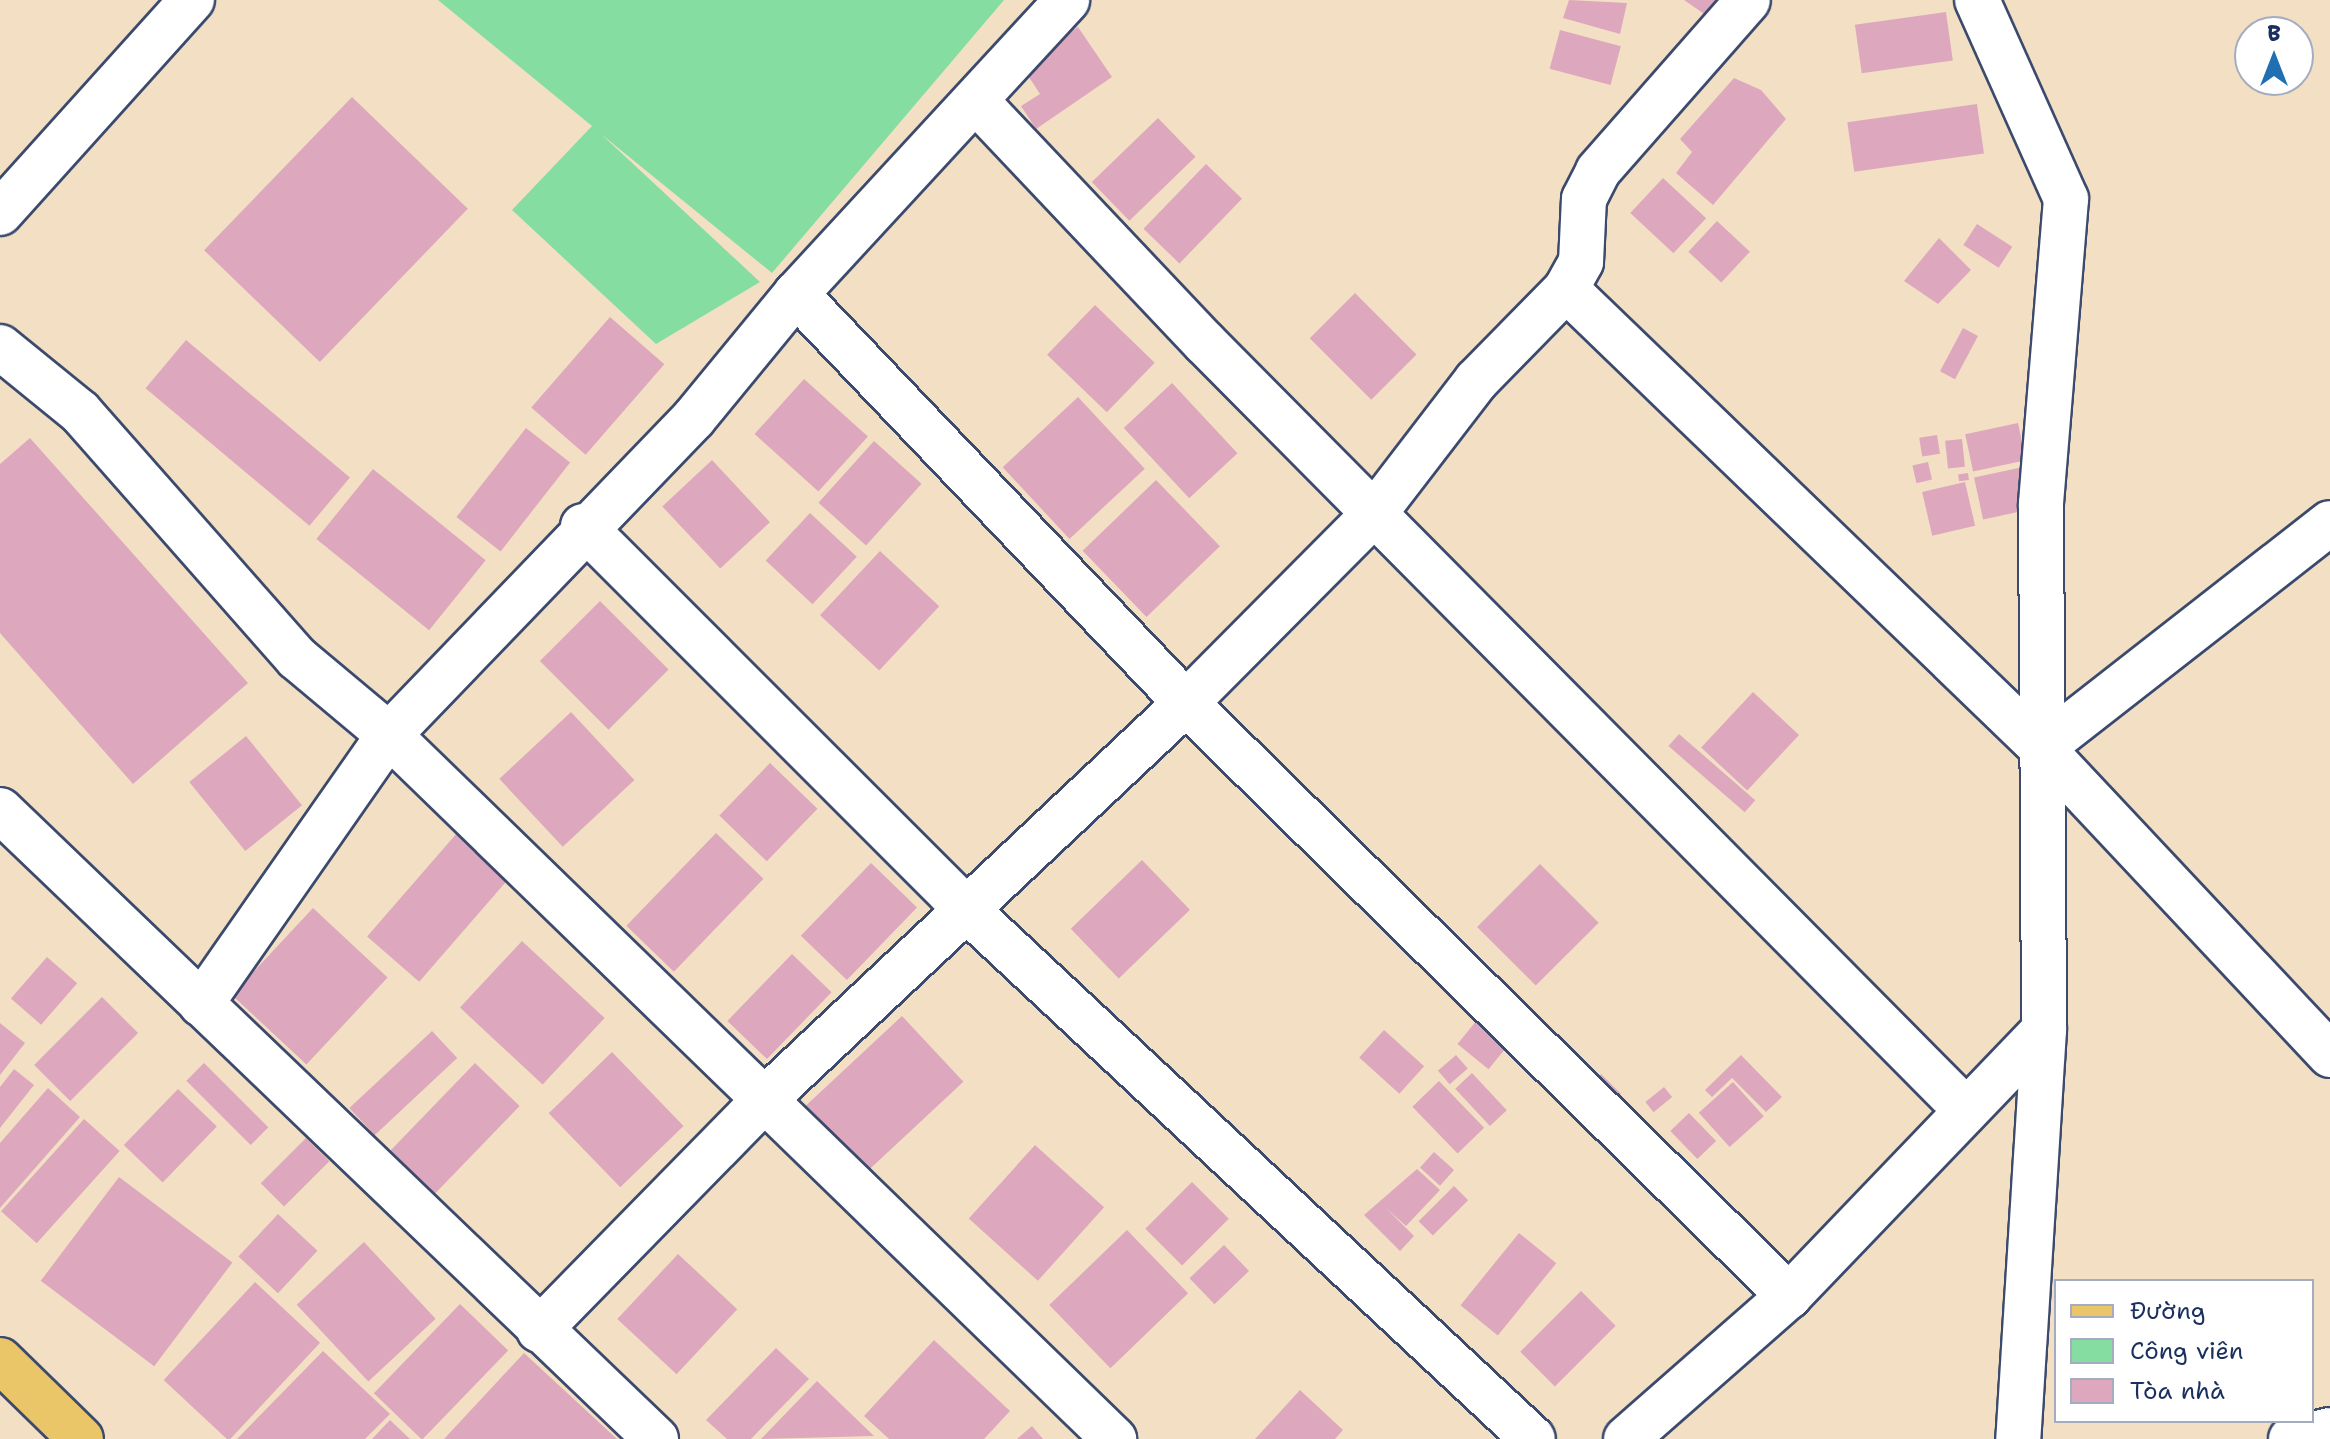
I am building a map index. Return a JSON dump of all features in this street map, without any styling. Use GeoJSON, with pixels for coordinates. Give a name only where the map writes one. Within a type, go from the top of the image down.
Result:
{"type":"FeatureCollection","features":[{"type":"Feature","properties":{"kind":"main road"},"geometry":{"type":"LineString","coordinates":[[0,1360],[81,1439]]}},
{"type":"Feature","properties":{"kind":"street"},"geometry":{"type":"LineString","coordinates":[[0,213],[192,0]]}},
{"type":"Feature","properties":{"kind":"street"},"geometry":{"type":"LineString","coordinates":[[201,1004],[389,735],[583,526],[694,418],[796,294],[978,103],[1067,0]]}},
{"type":"Feature","properties":{"kind":"street"},"geometry":{"type":"LineString","coordinates":[[539,1330],[765,1099],[1186,703],[1374,514],[1476,381],[1566,289],[1581,262],[1584,199],[1598,171],[1748,0]]}},
{"type":"Feature","properties":{"kind":"street"},"geometry":{"type":"LineString","coordinates":[[1977,0],[2066,199],[2041,504],[2044,1030],[2018,1439]]}},
{"type":"Feature","properties":{"kind":"street"},"geometry":{"type":"LineString","coordinates":[[978,103],[1374,514],[1964,1108]]}},
{"type":"Feature","properties":{"kind":"street"},"geometry":{"type":"LineString","coordinates":[[1566,289],[2042,748],[2330,1055]]}},
{"type":"Feature","properties":{"kind":"street"},"geometry":{"type":"LineString","coordinates":[[796,294],[1186,703],[1789,1296]]}},
{"type":"Feature","properties":{"kind":"street"},"geometry":{"type":"LineString","coordinates":[[0,347],[80,412],[297,658],[389,735],[1114,1439]]}},
{"type":"Feature","properties":{"kind":"street"},"geometry":{"type":"LineString","coordinates":[[2042,748],[2330,523]]}},
{"type":"Feature","properties":{"kind":"street"},"geometry":{"type":"LineString","coordinates":[[583,526],[968,911],[1533,1439]]}},
{"type":"Feature","properties":{"kind":"street"},"geometry":{"type":"LineString","coordinates":[[0,810],[656,1439]]}},
{"type":"Feature","properties":{"kind":"street"},"geometry":{"type":"LineString","coordinates":[[1626,1439],[1789,1296],[1964,1108],[2044,1030]]}},
{"type":"Feature","properties":{"kind":"street"},"geometry":{"type":"LineString","coordinates":[[2291,1439],[2330,1430]]}},
{"type":"Feature","properties":{"kind":"green space"},"geometry":{"type":"Polygon","coordinates":[[[438,0],[1004,0],[772,273],[601,134],[760,282],[656,344],[512,210],[592,126],[438,0]]]}},
{"type":"Feature","properties":{"kind":"building"},"geometry":{"type":"Polygon","coordinates":[[[1569,0],[1627,3],[1620,34],[1563,18],[1569,0]]]}},
{"type":"Feature","properties":{"kind":"building"},"geometry":{"type":"Polygon","coordinates":[[[1684,0],[1724,0],[1710,18],[1684,0]]]}},
{"type":"Feature","properties":{"kind":"building"},"geometry":{"type":"Polygon","coordinates":[[[1946,12],[1953,61],[1862,73],[1855,25],[1946,12]]]}},
{"type":"Feature","properties":{"kind":"building"},"geometry":{"type":"Polygon","coordinates":[[[1078,27],[1112,77],[1036,129],[1021,106],[1040,94],[1021,65],[1078,27]]]}},
{"type":"Feature","properties":{"kind":"building"},"geometry":{"type":"Polygon","coordinates":[[[1560,30],[1621,46],[1611,85],[1550,69],[1560,30]]]}},
{"type":"Feature","properties":{"kind":"building"},"geometry":{"type":"Polygon","coordinates":[[[1734,78],[1761,90],[1786,119],[1713,205],[1676,173],[1692,152],[1680,139],[1734,78]]]}},
{"type":"Feature","properties":{"kind":"building"},"geometry":{"type":"Polygon","coordinates":[[[352,97],[468,209],[320,362],[204,250],[352,97]]]}},
{"type":"Feature","properties":{"kind":"building"},"geometry":{"type":"Polygon","coordinates":[[[1977,104],[1984,154],[1854,172],[1847,122],[1977,104]]]}},
{"type":"Feature","properties":{"kind":"building"},"geometry":{"type":"Polygon","coordinates":[[[1158,118],[1196,157],[1129,221],[1092,182],[1158,118]]]}},
{"type":"Feature","properties":{"kind":"building"},"geometry":{"type":"Polygon","coordinates":[[[1206,164],[1242,199],[1179,263],[1143,229],[1206,164]]]}},
{"type":"Feature","properties":{"kind":"building"},"geometry":{"type":"Polygon","coordinates":[[[1663,178],[1706,218],[1673,253],[1630,213],[1663,178]]]}},
{"type":"Feature","properties":{"kind":"building"},"geometry":{"type":"Polygon","coordinates":[[[1717,221],[1750,252],[1721,282],[1688,252],[1717,221]]]}},
{"type":"Feature","properties":{"kind":"building"},"geometry":{"type":"Polygon","coordinates":[[[1977,224],[2012,247],[1999,268],[1963,245],[1977,224]]]}},
{"type":"Feature","properties":{"kind":"building"},"geometry":{"type":"Polygon","coordinates":[[[1939,238],[1971,270],[1938,304],[1904,281],[1939,238]]]}},
{"type":"Feature","properties":{"kind":"building"},"geometry":{"type":"Polygon","coordinates":[[[1355,293],[1417,355],[1371,400],[1310,338],[1355,293]]]}},
{"type":"Feature","properties":{"kind":"building"},"geometry":{"type":"Polygon","coordinates":[[[1095,305],[1155,363],[1107,412],[1047,355],[1095,305]]]}},
{"type":"Feature","properties":{"kind":"building"},"geometry":{"type":"Polygon","coordinates":[[[610,317],[664,364],[586,455],[531,408],[610,317]]]}},
{"type":"Feature","properties":{"kind":"building"},"geometry":{"type":"Polygon","coordinates":[[[1963,328],[1978,336],[1955,379],[1940,371],[1963,328]]]}},
{"type":"Feature","properties":{"kind":"building"},"geometry":{"type":"Polygon","coordinates":[[[186,340],[350,478],[309,526],[146,388],[186,340]]]}},
{"type":"Feature","properties":{"kind":"building"},"geometry":{"type":"Polygon","coordinates":[[[804,379],[868,437],[818,492],[754,434],[804,379]]]}},
{"type":"Feature","properties":{"kind":"building"},"geometry":{"type":"Polygon","coordinates":[[[1172,383],[1237,453],[1189,498],[1124,428],[1172,383]]]}},
{"type":"Feature","properties":{"kind":"building"},"geometry":{"type":"Polygon","coordinates":[[[1078,397],[1145,469],[1070,539],[1003,467],[1078,397]]]}},
{"type":"Feature","properties":{"kind":"building"},"geometry":{"type":"Polygon","coordinates":[[[2018,423],[2026,460],[1973,471],[1965,434],[2018,423]]]}},
{"type":"Feature","properties":{"kind":"building"},"geometry":{"type":"Polygon","coordinates":[[[526,428],[570,462],[501,552],[456,517],[526,428]]]}},
{"type":"Feature","properties":{"kind":"building"},"geometry":{"type":"Polygon","coordinates":[[[1937,435],[1940,454],[1922,457],[1919,438],[1937,435]]]}},
{"type":"Feature","properties":{"kind":"building"},"geometry":{"type":"Polygon","coordinates":[[[30,438],[248,683],[133,784],[0,633],[0,464],[30,438]]]}},
{"type":"Feature","properties":{"kind":"building"},"geometry":{"type":"Polygon","coordinates":[[[1962,439],[1965,467],[1948,469],[1945,441],[1962,439]]]}},
{"type":"Feature","properties":{"kind":"building"},"geometry":{"type":"Polygon","coordinates":[[[874,441],[922,484],[866,546],[818,503],[874,441]]]}},
{"type":"Feature","properties":{"kind":"building"},"geometry":{"type":"Polygon","coordinates":[[[712,460],[770,522],[720,569],[662,506],[712,460]]]}},
{"type":"Feature","properties":{"kind":"building"},"geometry":{"type":"Polygon","coordinates":[[[1928,462],[1932,480],[1916,483],[1912,466],[1928,462]]]}},
{"type":"Feature","properties":{"kind":"building"},"geometry":{"type":"Polygon","coordinates":[[[2023,467],[2032,509],[1983,519],[1974,477],[2023,467]]]}},
{"type":"Feature","properties":{"kind":"building"},"geometry":{"type":"Polygon","coordinates":[[[373,469],[486,560],[429,630],[316,539],[373,469]]]}},
{"type":"Feature","properties":{"kind":"building"},"geometry":{"type":"Polygon","coordinates":[[[1968,473],[1969,480],[1959,481],[1958,474],[1968,473]]]}},
{"type":"Feature","properties":{"kind":"building"},"geometry":{"type":"Polygon","coordinates":[[[1156,480],[1220,546],[1147,617],[1083,551],[1156,480]]]}},
{"type":"Feature","properties":{"kind":"building"},"geometry":{"type":"Polygon","coordinates":[[[1965,482],[1975,526],[1932,536],[1922,492],[1965,482]]]}},
{"type":"Feature","properties":{"kind":"building"},"geometry":{"type":"Polygon","coordinates":[[[810,513],[857,557],[812,604],[766,561],[810,513]]]}},
{"type":"Feature","properties":{"kind":"building"},"geometry":{"type":"Polygon","coordinates":[[[880,551],[939,606],[879,671],[820,615],[880,551]]]}},
{"type":"Feature","properties":{"kind":"building"},"geometry":{"type":"Polygon","coordinates":[[[600,601],[669,670],[608,730],[540,661],[600,601]]]}},
{"type":"Feature","properties":{"kind":"building"},"geometry":{"type":"Polygon","coordinates":[[[1753,692],[1799,735],[1747,791],[1701,748],[1753,692]]]}},
{"type":"Feature","properties":{"kind":"building"},"geometry":{"type":"Polygon","coordinates":[[[571,712],[634,780],[563,847],[499,779],[571,712]]]}},
{"type":"Feature","properties":{"kind":"building"},"geometry":{"type":"Polygon","coordinates":[[[1679,734],[1755,800],[1745,812],[1669,746],[1679,734]]]}},
{"type":"Feature","properties":{"kind":"building"},"geometry":{"type":"Polygon","coordinates":[[[246,736],[302,805],[245,851],[189,782],[246,736]]]}},
{"type":"Feature","properties":{"kind":"building"},"geometry":{"type":"Polygon","coordinates":[[[770,763],[817,809],[767,861],[719,816],[770,763]]]}},
{"type":"Feature","properties":{"kind":"building"},"geometry":{"type":"Polygon","coordinates":[[[457,833],[509,878],[419,982],[367,936],[457,833]]]}},
{"type":"Feature","properties":{"kind":"building"},"geometry":{"type":"Polygon","coordinates":[[[716,833],[763,879],[674,972],[626,926],[716,833]]]}},
{"type":"Feature","properties":{"kind":"building"},"geometry":{"type":"Polygon","coordinates":[[[1142,860],[1190,910],[1119,978],[1071,929],[1142,860]]]}},
{"type":"Feature","properties":{"kind":"building"},"geometry":{"type":"Polygon","coordinates":[[[871,863],[917,907],[847,980],[801,936],[871,863]]]}},
{"type":"Feature","properties":{"kind":"building"},"geometry":{"type":"Polygon","coordinates":[[[1540,864],[1599,923],[1536,986],[1477,927],[1540,864]]]}},
{"type":"Feature","properties":{"kind":"building"},"geometry":{"type":"Polygon","coordinates":[[[313,908],[388,978],[306,1065],[232,995],[313,908]]]}},
{"type":"Feature","properties":{"kind":"building"},"geometry":{"type":"Polygon","coordinates":[[[522,941],[605,1018],[543,1085],[460,1008],[522,941]]]}},
{"type":"Feature","properties":{"kind":"building"},"geometry":{"type":"Polygon","coordinates":[[[792,954],[832,992],[767,1059],[727,1021],[792,954]]]}},
{"type":"Feature","properties":{"kind":"building"},"geometry":{"type":"Polygon","coordinates":[[[47,957],[77,983],[41,1025],[11,999],[47,957]]]}},
{"type":"Feature","properties":{"kind":"building"},"geometry":{"type":"Polygon","coordinates":[[[102,997],[138,1033],[70,1101],[34,1065],[102,997]]]}},
{"type":"Feature","properties":{"kind":"building"},"geometry":{"type":"Polygon","coordinates":[[[902,1016],[963,1082],[864,1175],[803,1109],[902,1016]]]}},
{"type":"Feature","properties":{"kind":"building"},"geometry":{"type":"Polygon","coordinates":[[[1477,1020],[1508,1045],[1489,1069],[1457,1044],[1477,1020]]]}},
{"type":"Feature","properties":{"kind":"building"},"geometry":{"type":"Polygon","coordinates":[[[0,1023],[25,1043],[0,1075],[0,1023]]]}},
{"type":"Feature","properties":{"kind":"building"},"geometry":{"type":"Polygon","coordinates":[[[1384,1030],[1424,1066],[1399,1094],[1359,1057],[1384,1030]]]}},
{"type":"Feature","properties":{"kind":"building"},"geometry":{"type":"Polygon","coordinates":[[[432,1031],[457,1058],[375,1135],[349,1108],[432,1031]]]}},
{"type":"Feature","properties":{"kind":"building"},"geometry":{"type":"Polygon","coordinates":[[[612,1052],[684,1126],[620,1187],[549,1113],[612,1052]]]}},
{"type":"Feature","properties":{"kind":"building"},"geometry":{"type":"Polygon","coordinates":[[[1456,1055],[1468,1069],[1450,1084],[1438,1071],[1456,1055]]]}},
{"type":"Feature","properties":{"kind":"building"},"geometry":{"type":"Polygon","coordinates":[[[1741,1055],[1782,1097],[1766,1112],[1732,1078],[1712,1097],[1705,1090],[1741,1055]]]}},
{"type":"Feature","properties":{"kind":"building"},"geometry":{"type":"Polygon","coordinates":[[[204,1063],[268,1127],[251,1145],[186,1081],[204,1063]]]}},
{"type":"Feature","properties":{"kind":"building"},"geometry":{"type":"Polygon","coordinates":[[[475,1063],[520,1106],[434,1195],[390,1151],[475,1063]]]}},
{"type":"Feature","properties":{"kind":"building"},"geometry":{"type":"Polygon","coordinates":[[[14,1069],[34,1085],[0,1128],[0,1087],[14,1069]]]}},
{"type":"Feature","properties":{"kind":"building"},"geometry":{"type":"Polygon","coordinates":[[[1472,1073],[1507,1110],[1490,1126],[1455,1089],[1472,1073]]]}},
{"type":"Feature","properties":{"kind":"building"},"geometry":{"type":"Polygon","coordinates":[[[1601,1074],[1621,1094],[1606,1109],[1586,1089],[1601,1074]]]}},
{"type":"Feature","properties":{"kind":"building"},"geometry":{"type":"Polygon","coordinates":[[[1439,1081],[1484,1128],[1458,1153],[1412,1107],[1439,1081]]]}},
{"type":"Feature","properties":{"kind":"building"},"geometry":{"type":"Polygon","coordinates":[[[1733,1082],[1764,1116],[1730,1147],[1699,1113],[1733,1082]]]}},
{"type":"Feature","properties":{"kind":"building"},"geometry":{"type":"Polygon","coordinates":[[[1664,1087],[1672,1097],[1654,1112],[1645,1102],[1664,1087]]]}},
{"type":"Feature","properties":{"kind":"building"},"geometry":{"type":"Polygon","coordinates":[[[48,1088],[80,1117],[0,1208],[0,1143],[48,1088]]]}},
{"type":"Feature","properties":{"kind":"building"},"geometry":{"type":"Polygon","coordinates":[[[178,1089],[217,1127],[163,1183],[124,1145],[178,1089]]]}},
{"type":"Feature","properties":{"kind":"building"},"geometry":{"type":"Polygon","coordinates":[[[1689,1113],[1716,1141],[1697,1159],[1670,1131],[1689,1113]]]}},
{"type":"Feature","properties":{"kind":"building"},"geometry":{"type":"Polygon","coordinates":[[[84,1119],[120,1151],[37,1243],[1,1211],[84,1119]]]}},
{"type":"Feature","properties":{"kind":"building"},"geometry":{"type":"Polygon","coordinates":[[[306,1138],[329,1161],[284,1207],[261,1183],[306,1138]]]}},
{"type":"Feature","properties":{"kind":"building"},"geometry":{"type":"Polygon","coordinates":[[[1035,1145],[1104,1207],[1038,1281],[969,1219],[1035,1145]]]}},
{"type":"Feature","properties":{"kind":"building"},"geometry":{"type":"Polygon","coordinates":[[[1434,1152],[1454,1170],[1440,1186],[1420,1168],[1434,1152]]]}},
{"type":"Feature","properties":{"kind":"building"},"geometry":{"type":"Polygon","coordinates":[[[1417,1169],[1440,1190],[1406,1226],[1386,1208],[1414,1236],[1400,1251],[1364,1215],[1417,1169]]]}},
{"type":"Feature","properties":{"kind":"building"},"geometry":{"type":"Polygon","coordinates":[[[119,1177],[232,1262],[154,1366],[41,1281],[119,1177]]]}},
{"type":"Feature","properties":{"kind":"building"},"geometry":{"type":"Polygon","coordinates":[[[1192,1182],[1229,1219],[1182,1265],[1145,1229],[1192,1182]]]}},
{"type":"Feature","properties":{"kind":"building"},"geometry":{"type":"Polygon","coordinates":[[[1454,1186],[1468,1200],[1433,1235],[1419,1221],[1454,1186]]]}},
{"type":"Feature","properties":{"kind":"building"},"geometry":{"type":"Polygon","coordinates":[[[278,1214],[317,1251],[278,1293],[238,1256],[278,1214]]]}},
{"type":"Feature","properties":{"kind":"building"},"geometry":{"type":"Polygon","coordinates":[[[1127,1230],[1188,1293],[1110,1368],[1049,1305],[1127,1230]]]}},
{"type":"Feature","properties":{"kind":"building"},"geometry":{"type":"Polygon","coordinates":[[[1519,1233],[1556,1263],[1498,1335],[1460,1305],[1519,1233]]]}},
{"type":"Feature","properties":{"kind":"building"},"geometry":{"type":"Polygon","coordinates":[[[364,1242],[436,1319],[368,1382],[297,1305],[364,1242]]]}},
{"type":"Feature","properties":{"kind":"building"},"geometry":{"type":"Polygon","coordinates":[[[1224,1245],[1249,1271],[1214,1304],[1189,1278],[1224,1245]]]}},
{"type":"Feature","properties":{"kind":"building"},"geometry":{"type":"Polygon","coordinates":[[[678,1254],[737,1309],[677,1374],[617,1319],[678,1254]]]}},
{"type":"Feature","properties":{"kind":"building"},"geometry":{"type":"Polygon","coordinates":[[[255,1282],[320,1343],[230,1439],[164,1380],[255,1282]]]}},
{"type":"Feature","properties":{"kind":"building"},"geometry":{"type":"Polygon","coordinates":[[[1581,1291],[1616,1326],[1555,1386],[1520,1352],[1581,1291]]]}},
{"type":"Feature","properties":{"kind":"building"},"geometry":{"type":"Polygon","coordinates":[[[460,1304],[508,1351],[423,1439],[374,1393],[460,1304]]]}},
{"type":"Feature","properties":{"kind":"building"},"geometry":{"type":"Polygon","coordinates":[[[934,1340],[1010,1411],[984,1439],[889,1439],[864,1416],[934,1340]]]}},
{"type":"Feature","properties":{"kind":"building"},"geometry":{"type":"Polygon","coordinates":[[[776,1348],[809,1379],[751,1439],[727,1439],[706,1420],[776,1348]]]}},
{"type":"Feature","properties":{"kind":"building"},"geometry":{"type":"Polygon","coordinates":[[[323,1351],[390,1414],[365,1439],[237,1439],[323,1351]]]}},
{"type":"Feature","properties":{"kind":"building"},"geometry":{"type":"Polygon","coordinates":[[[524,1353],[617,1439],[444,1439],[524,1353]]]}},
{"type":"Feature","properties":{"kind":"building"},"geometry":{"type":"Polygon","coordinates":[[[817,1381],[874,1436],[761,1439],[817,1381]]]}},
{"type":"Feature","properties":{"kind":"building"},"geometry":{"type":"Polygon","coordinates":[[[1300,1390],[1343,1430],[1335,1439],[1255,1439],[1300,1390]]]}},
{"type":"Feature","properties":{"kind":"building"},"geometry":{"type":"Polygon","coordinates":[[[390,1420],[410,1439],[372,1439],[390,1420]]]}},
{"type":"Feature","properties":{"kind":"building"},"geometry":{"type":"Polygon","coordinates":[[[1032,1426],[1043,1439],[1017,1439],[1032,1426]]]}}]}
